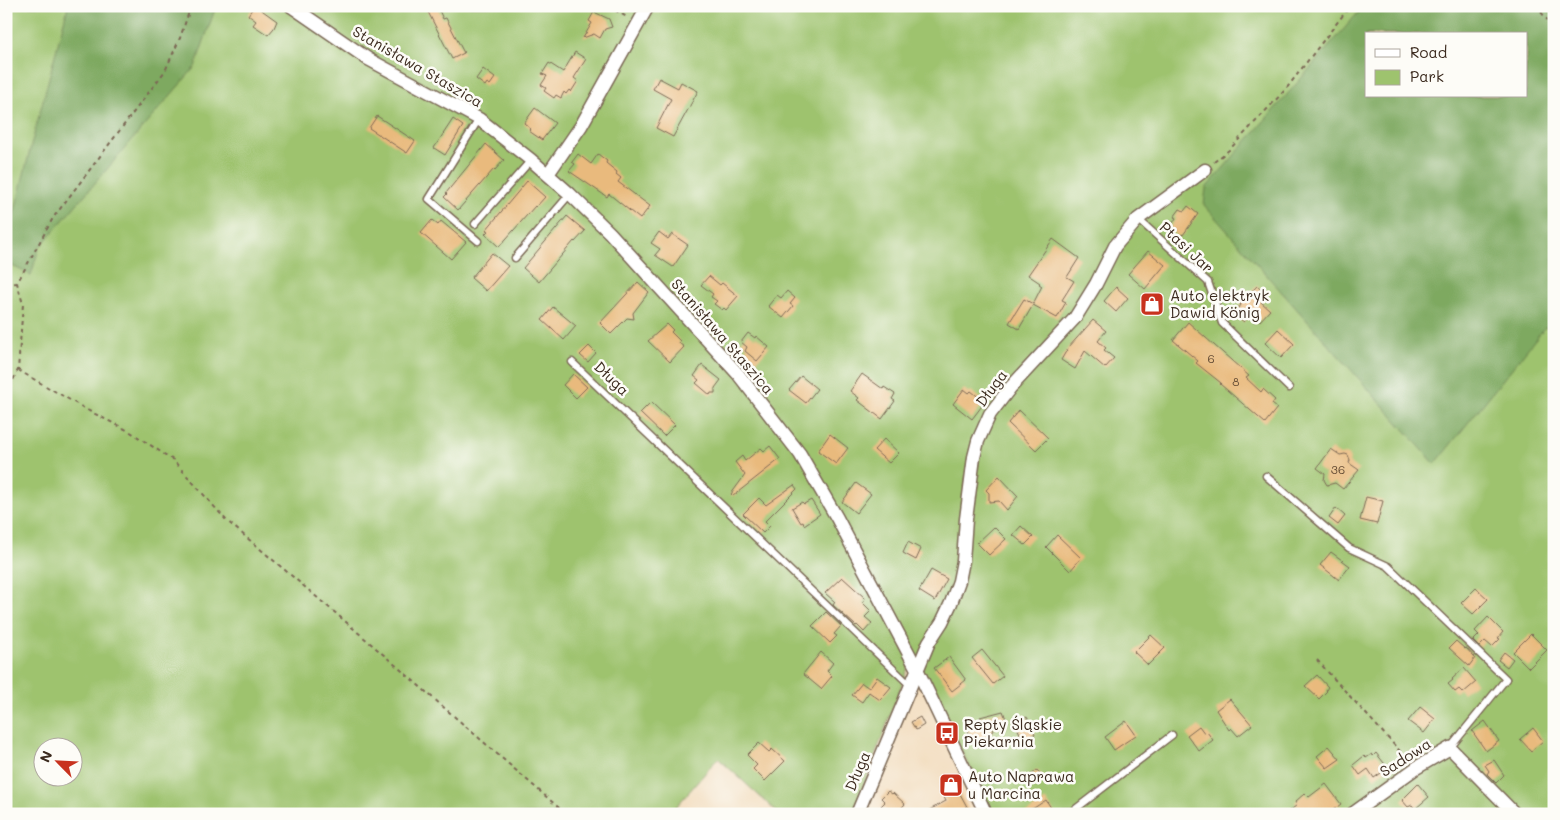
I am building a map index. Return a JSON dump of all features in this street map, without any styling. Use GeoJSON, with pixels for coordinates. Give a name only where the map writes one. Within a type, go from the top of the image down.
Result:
{"type":"FeatureCollection","features":[{"type":"Feature","properties":{"kind":"street","name":"Stanisława Staszica"},"geometry":{"type":"LineString","coordinates":[[291,6],[357,52],[479,119],[531,160],[610,233],[726,360],[800,454],[837,518],[918,671],[986,814]]}},
{"type":"Feature","properties":{"kind":"street"},"geometry":{"type":"LineString","coordinates":[[548,174],[581,126],[648,6]]}},
{"type":"Feature","properties":{"kind":"street","name":"Długa"},"geometry":{"type":"LineString","coordinates":[[857,814],[929,642],[942,622],[956,592],[963,561],[974,457],[984,427],[1000,399],[1075,318],[1092,291],[1115,246],[1138,218],[1205,170]]}},
{"type":"Feature","properties":{"kind":"street","name":"Sadowa"},"geometry":{"type":"LineString","coordinates":[[1352,814],[1416,768],[1450,748],[1514,814]]}},
{"type":"Feature","properties":{"kind":"lane"},"geometry":{"type":"LineString","coordinates":[[478,241],[429,199],[479,119]]}},
{"type":"Feature","properties":{"kind":"lane"},"geometry":{"type":"LineString","coordinates":[[475,224],[531,160]]}},
{"type":"Feature","properties":{"kind":"lane"},"geometry":{"type":"LineString","coordinates":[[515,258],[570,194]]}},
{"type":"Feature","properties":{"kind":"lane","name":"Ptasi Jar"},"geometry":{"type":"LineString","coordinates":[[1138,218],[1208,282],[1222,323],[1289,388]]}},
{"type":"Feature","properties":{"kind":"lane","name":"Długa"},"geometry":{"type":"LineString","coordinates":[[572,362],[911,686]]}},
{"type":"Feature","properties":{"kind":"lane"},"geometry":{"type":"LineString","coordinates":[[1266,476],[1348,548],[1388,566],[1506,679],[1450,748]]}},
{"type":"Feature","properties":{"kind":"lane"},"geometry":{"type":"LineString","coordinates":[[1068,814],[1172,735]]}},
{"type":"Feature","properties":{"kind":"path"},"geometry":{"type":"LineString","coordinates":[[6,394],[18,370],[24,304],[17,283],[53,218],[165,71],[180,38],[191,6]]}},
{"type":"Feature","properties":{"kind":"path"},"geometry":{"type":"LineString","coordinates":[[608,6],[638,23]]}},
{"type":"Feature","properties":{"kind":"path"},"geometry":{"type":"LineString","coordinates":[[1205,170],[1229,150],[1286,89],[1350,6]]}},
{"type":"Feature","properties":{"kind":"path"},"geometry":{"type":"LineString","coordinates":[[1536,6],[1554,28]]}},
{"type":"Feature","properties":{"kind":"path"},"geometry":{"type":"LineString","coordinates":[[6,284],[17,283]]}},
{"type":"Feature","properties":{"kind":"path"},"geometry":{"type":"LineString","coordinates":[[18,370],[89,412],[129,432],[173,460],[226,520],[566,814]]}},
{"type":"Feature","properties":{"kind":"path"},"geometry":{"type":"LineString","coordinates":[[1317,660],[1416,768]]}},
{"type":"Feature","properties":{"kind":"green space"},"geometry":{"type":"Polygon","coordinates":[[[6,6],[1554,6],[1554,814],[993,814],[913,655],[853,814],[779,814],[718,758],[670,814],[6,814],[6,6]]]}},
{"type":"Feature","properties":{"kind":"green space"},"geometry":{"type":"Polygon","coordinates":[[[68,6],[216,6],[195,67],[39,248],[31,275],[6,263],[6,246],[68,6]]]}},
{"type":"Feature","properties":{"kind":"green space"},"geometry":{"type":"Polygon","coordinates":[[[1364,6],[1554,6],[1554,329],[1545,327],[1435,464],[1204,205],[1206,188],[1364,6]]]}},
{"type":"Feature","properties":{"kind":"building"},"geometry":{"type":"Polygon","coordinates":[[[254,6],[277,21],[268,35],[253,25],[256,21],[248,15],[254,6]]]}},
{"type":"Feature","properties":{"kind":"building"},"geometry":{"type":"Polygon","coordinates":[[[425,6],[437,6],[443,19],[446,18],[464,53],[452,59],[425,6]]]}},
{"type":"Feature","properties":{"kind":"building"},"geometry":{"type":"Polygon","coordinates":[[[594,12],[609,19],[612,27],[605,29],[600,38],[594,34],[583,38],[592,23],[589,21],[594,12]]]}},
{"type":"Feature","properties":{"kind":"building"},"geometry":{"type":"Polygon","coordinates":[[[575,52],[586,59],[574,78],[578,81],[571,92],[569,90],[566,94],[564,92],[561,98],[556,95],[554,98],[544,91],[546,88],[541,85],[547,76],[542,74],[549,63],[563,72],[575,52]]]}},
{"type":"Feature","properties":{"kind":"building"},"geometry":{"type":"Polygon","coordinates":[[[483,69],[495,78],[490,85],[487,83],[485,86],[476,79],[483,69]]]}},
{"type":"Feature","properties":{"kind":"building"},"geometry":{"type":"Polygon","coordinates":[[[659,78],[678,88],[681,82],[698,91],[673,137],[656,128],[671,99],[653,89],[659,78]]]}},
{"type":"Feature","properties":{"kind":"building"},"geometry":{"type":"Polygon","coordinates":[[[535,108],[555,123],[542,140],[529,131],[531,129],[524,123],[535,108]]]}},
{"type":"Feature","properties":{"kind":"building"},"geometry":{"type":"Polygon","coordinates":[[[377,116],[415,141],[407,153],[369,128],[377,116]]]}},
{"type":"Feature","properties":{"kind":"building"},"geometry":{"type":"Polygon","coordinates":[[[453,119],[463,126],[445,155],[434,148],[453,119]]]}},
{"type":"Feature","properties":{"kind":"building"},"geometry":{"type":"Polygon","coordinates":[[[486,144],[504,160],[458,210],[444,197],[486,144]]]}},
{"type":"Feature","properties":{"kind":"building"},"geometry":{"type":"Polygon","coordinates":[[[578,154],[591,164],[598,154],[617,172],[616,174],[621,178],[618,182],[650,206],[640,219],[609,194],[607,197],[569,171],[575,164],[572,162],[578,154]]]}},
{"type":"Feature","properties":{"kind":"building"},"geometry":{"type":"Polygon","coordinates":[[[527,181],[545,197],[499,247],[485,234],[488,231],[486,230],[527,181]]]}},
{"type":"Feature","properties":{"kind":"building"},"geometry":{"type":"Polygon","coordinates":[[[1188,206],[1198,214],[1183,235],[1179,237],[1169,229],[1180,209],[1184,211],[1188,206]]]}},
{"type":"Feature","properties":{"kind":"building"},"geometry":{"type":"Polygon","coordinates":[[[567,216],[585,231],[539,282],[523,268],[567,216]]]}},
{"type":"Feature","properties":{"kind":"building"},"geometry":{"type":"Polygon","coordinates":[[[432,220],[438,225],[441,221],[466,242],[451,259],[421,233],[432,220]]]}},
{"type":"Feature","properties":{"kind":"building"},"geometry":{"type":"Polygon","coordinates":[[[659,232],[668,239],[672,234],[688,245],[673,267],[655,255],[660,249],[651,243],[659,232]]]}},
{"type":"Feature","properties":{"kind":"building"},"geometry":{"type":"Polygon","coordinates":[[[1053,239],[1079,258],[1067,277],[1074,281],[1062,300],[1066,302],[1057,318],[1033,305],[1019,329],[1009,323],[1024,299],[1033,304],[1042,286],[1028,275],[1053,239]]]}},
{"type":"Feature","properties":{"kind":"building"},"geometry":{"type":"Polygon","coordinates":[[[1148,251],[1165,265],[1145,289],[1128,274],[1148,251]]]}},
{"type":"Feature","properties":{"kind":"building"},"geometry":{"type":"Polygon","coordinates":[[[492,253],[508,266],[486,291],[471,278],[492,253]]]}},
{"type":"Feature","properties":{"kind":"building"},"geometry":{"type":"Polygon","coordinates":[[[709,276],[720,285],[722,283],[738,296],[726,310],[724,308],[722,310],[714,304],[717,301],[711,297],[713,294],[701,285],[709,276]]]}},
{"type":"Feature","properties":{"kind":"building"},"geometry":{"type":"Polygon","coordinates":[[[638,282],[649,292],[633,313],[634,319],[627,318],[611,334],[600,323],[638,282]]]}},
{"type":"Feature","properties":{"kind":"building"},"geometry":{"type":"Polygon","coordinates":[[[1257,286],[1267,295],[1261,302],[1270,310],[1260,321],[1258,319],[1255,322],[1248,317],[1244,322],[1234,314],[1240,304],[1257,286]]]}},
{"type":"Feature","properties":{"kind":"building"},"geometry":{"type":"Polygon","coordinates":[[[1116,287],[1128,298],[1116,312],[1104,301],[1116,287]]]}},
{"type":"Feature","properties":{"kind":"building"},"geometry":{"type":"Polygon","coordinates":[[[787,291],[795,298],[790,304],[793,306],[783,318],[768,306],[777,295],[781,298],[787,291]]]}},
{"type":"Feature","properties":{"kind":"building"},"geometry":{"type":"Polygon","coordinates":[[[553,307],[576,326],[564,340],[542,320],[553,307]]]}},
{"type":"Feature","properties":{"kind":"building"},"geometry":{"type":"Polygon","coordinates":[[[1093,320],[1106,331],[1098,341],[1106,348],[1104,350],[1114,358],[1105,368],[1085,351],[1075,369],[1061,360],[1068,348],[1093,320]]]}},
{"type":"Feature","properties":{"kind":"building"},"geometry":{"type":"Polygon","coordinates":[[[1188,322],[1249,376],[1246,378],[1261,392],[1263,389],[1275,400],[1272,404],[1277,408],[1265,423],[1196,363],[1198,361],[1173,340],[1188,322]]]}},
{"type":"Feature","properties":{"kind":"building"},"geometry":{"type":"Polygon","coordinates":[[[667,324],[673,330],[671,332],[680,341],[679,343],[684,347],[670,362],[648,341],[667,324]]]}},
{"type":"Feature","properties":{"kind":"building"},"geometry":{"type":"Polygon","coordinates":[[[1278,329],[1294,344],[1281,358],[1265,343],[1278,329]]]}},
{"type":"Feature","properties":{"kind":"building"},"geometry":{"type":"Polygon","coordinates":[[[748,333],[755,338],[756,336],[769,347],[757,361],[745,351],[747,347],[741,342],[748,333]]]}},
{"type":"Feature","properties":{"kind":"building"},"geometry":{"type":"Polygon","coordinates":[[[589,346],[596,353],[588,362],[580,355],[589,346]]]}},
{"type":"Feature","properties":{"kind":"building"},"geometry":{"type":"Polygon","coordinates":[[[702,365],[721,380],[715,388],[715,393],[710,395],[696,383],[699,380],[694,376],[702,365]]]}},
{"type":"Feature","properties":{"kind":"building"},"geometry":{"type":"Polygon","coordinates":[[[573,374],[587,387],[576,398],[563,385],[573,374]]]}},
{"type":"Feature","properties":{"kind":"building"},"geometry":{"type":"Polygon","coordinates":[[[862,374],[883,389],[884,387],[895,394],[892,399],[895,401],[882,419],[857,400],[859,398],[850,391],[862,374]]]}},
{"type":"Feature","properties":{"kind":"building"},"geometry":{"type":"Polygon","coordinates":[[[801,376],[817,389],[806,403],[789,390],[801,376]]]}},
{"type":"Feature","properties":{"kind":"building"},"geometry":{"type":"Polygon","coordinates":[[[964,389],[969,393],[971,391],[985,402],[972,419],[953,404],[964,389]]]}},
{"type":"Feature","properties":{"kind":"building"},"geometry":{"type":"Polygon","coordinates":[[[651,402],[675,425],[664,436],[640,413],[651,402]]]}},
{"type":"Feature","properties":{"kind":"building"},"geometry":{"type":"Polygon","coordinates":[[[1019,410],[1048,438],[1036,450],[1008,423],[1019,410]]]}},
{"type":"Feature","properties":{"kind":"building"},"geometry":{"type":"Polygon","coordinates":[[[830,434],[848,448],[836,464],[818,451],[830,434]]]}},
{"type":"Feature","properties":{"kind":"building"},"geometry":{"type":"Polygon","coordinates":[[[884,439],[899,453],[889,463],[874,450],[884,439]]]}},
{"type":"Feature","properties":{"kind":"building"},"geometry":{"type":"Polygon","coordinates":[[[770,446],[780,459],[733,496],[731,494],[745,475],[735,462],[742,456],[745,461],[761,448],[764,451],[770,446]]]}},
{"type":"Feature","properties":{"kind":"building"},"geometry":{"type":"Polygon","coordinates":[[[1331,449],[1340,455],[1348,455],[1349,463],[1359,470],[1343,489],[1335,483],[1327,485],[1324,480],[1325,474],[1317,468],[1331,449]]]}},
{"type":"Feature","properties":{"kind":"building"},"geometry":{"type":"Polygon","coordinates":[[[999,476],[1018,496],[1007,510],[999,501],[989,502],[989,493],[986,490],[999,476]]]}},
{"type":"Feature","properties":{"kind":"building"},"geometry":{"type":"Polygon","coordinates":[[[856,483],[871,494],[856,513],[842,502],[856,483]]]}},
{"type":"Feature","properties":{"kind":"building"},"geometry":{"type":"Polygon","coordinates":[[[794,485],[797,489],[765,521],[770,526],[763,533],[743,514],[759,498],[766,505],[794,485]]]}},
{"type":"Feature","properties":{"kind":"building"},"geometry":{"type":"Polygon","coordinates":[[[1366,497],[1383,501],[1377,524],[1360,520],[1366,497]]]}},
{"type":"Feature","properties":{"kind":"building"},"geometry":{"type":"Polygon","coordinates":[[[811,500],[820,514],[804,525],[792,508],[802,502],[804,504],[811,500]]]}},
{"type":"Feature","properties":{"kind":"building"},"geometry":{"type":"Polygon","coordinates":[[[1336,508],[1345,516],[1338,525],[1329,518],[1336,508]]]}},
{"type":"Feature","properties":{"kind":"building"},"geometry":{"type":"Polygon","coordinates":[[[1021,526],[1033,537],[1025,545],[1013,535],[1021,526]]]}},
{"type":"Feature","properties":{"kind":"building"},"geometry":{"type":"Polygon","coordinates":[[[994,527],[1006,539],[989,555],[977,543],[994,527]]]}},
{"type":"Feature","properties":{"kind":"building"},"geometry":{"type":"Polygon","coordinates":[[[1057,535],[1081,558],[1070,571],[1046,547],[1057,535]]]}},
{"type":"Feature","properties":{"kind":"building"},"geometry":{"type":"Polygon","coordinates":[[[908,542],[921,549],[916,560],[903,553],[908,542]]]}},
{"type":"Feature","properties":{"kind":"building"},"geometry":{"type":"Polygon","coordinates":[[[1331,552],[1350,566],[1339,580],[1320,565],[1331,552]]]}},
{"type":"Feature","properties":{"kind":"building"},"geometry":{"type":"Polygon","coordinates":[[[931,570],[947,579],[935,601],[919,591],[931,570]]]}},
{"type":"Feature","properties":{"kind":"building"},"geometry":{"type":"Polygon","coordinates":[[[842,577],[865,598],[863,603],[871,611],[865,617],[872,623],[864,632],[833,605],[835,602],[825,593],[842,577]]]}},
{"type":"Feature","properties":{"kind":"building"},"geometry":{"type":"Polygon","coordinates":[[[1476,588],[1488,599],[1473,614],[1461,603],[1476,588]]]}},
{"type":"Feature","properties":{"kind":"building"},"geometry":{"type":"Polygon","coordinates":[[[826,612],[841,626],[834,634],[837,636],[830,643],[812,626],[826,612]]]}},
{"type":"Feature","properties":{"kind":"building"},"geometry":{"type":"Polygon","coordinates":[[[1488,617],[1503,632],[1498,638],[1500,639],[1492,647],[1485,641],[1479,647],[1473,641],[1479,635],[1475,631],[1488,617]]]}},
{"type":"Feature","properties":{"kind":"building"},"geometry":{"type":"Polygon","coordinates":[[[1531,634],[1547,650],[1529,668],[1513,652],[1531,634]]]}},
{"type":"Feature","properties":{"kind":"building"},"geometry":{"type":"Polygon","coordinates":[[[1151,635],[1165,648],[1148,665],[1134,652],[1151,635]]]}},
{"type":"Feature","properties":{"kind":"building"},"geometry":{"type":"Polygon","coordinates":[[[1456,641],[1475,658],[1469,666],[1449,648],[1456,641]]]}},
{"type":"Feature","properties":{"kind":"building"},"geometry":{"type":"Polygon","coordinates":[[[982,650],[1003,676],[993,684],[972,658],[982,650]]]}},
{"type":"Feature","properties":{"kind":"building"},"geometry":{"type":"Polygon","coordinates":[[[821,652],[833,663],[827,671],[832,676],[821,689],[803,674],[821,652]]]}},
{"type":"Feature","properties":{"kind":"building"},"geometry":{"type":"Polygon","coordinates":[[[1504,652],[1513,659],[1507,667],[1498,660],[1504,652]]]}},
{"type":"Feature","properties":{"kind":"building"},"geometry":{"type":"Polygon","coordinates":[[[949,657],[966,680],[952,691],[934,668],[949,657]]]}},
{"type":"Feature","properties":{"kind":"building"},"geometry":{"type":"Polygon","coordinates":[[[1464,668],[1476,682],[1463,693],[1459,689],[1455,692],[1448,684],[1464,668]]]}},
{"type":"Feature","properties":{"kind":"building"},"geometry":{"type":"Polygon","coordinates":[[[1317,675],[1328,687],[1327,691],[1319,699],[1305,686],[1317,675]]]}},
{"type":"Feature","properties":{"kind":"building"},"geometry":{"type":"Polygon","coordinates":[[[877,677],[891,687],[880,700],[869,692],[862,702],[852,695],[862,683],[869,688],[877,677]]]}},
{"type":"Feature","properties":{"kind":"building"},"geometry":{"type":"Polygon","coordinates":[[[1230,699],[1252,725],[1238,736],[1231,728],[1229,730],[1216,710],[1230,699]]]}},
{"type":"Feature","properties":{"kind":"building"},"geometry":{"type":"Polygon","coordinates":[[[1420,707],[1435,719],[1424,733],[1408,721],[1420,707]]]}},
{"type":"Feature","properties":{"kind":"building"},"geometry":{"type":"Polygon","coordinates":[[[1003,711],[1006,719],[991,725],[994,731],[989,733],[992,739],[976,747],[967,729],[982,722],[980,717],[1003,711]]]}},
{"type":"Feature","properties":{"kind":"building"},"geometry":{"type":"Polygon","coordinates":[[[920,717],[924,725],[916,730],[911,722],[920,717]]]}},
{"type":"Feature","properties":{"kind":"building"},"geometry":{"type":"Polygon","coordinates":[[[1027,717],[1035,734],[1023,740],[1015,723],[1027,717]]]}},
{"type":"Feature","properties":{"kind":"building"},"geometry":{"type":"Polygon","coordinates":[[[1126,721],[1136,735],[1114,750],[1105,737],[1126,721]]]}},
{"type":"Feature","properties":{"kind":"building"},"geometry":{"type":"Polygon","coordinates":[[[1485,721],[1499,741],[1486,751],[1472,731],[1485,721]]]}},
{"type":"Feature","properties":{"kind":"building"},"geometry":{"type":"Polygon","coordinates":[[[1199,726],[1213,740],[1199,751],[1187,735],[1199,726]]]}},
{"type":"Feature","properties":{"kind":"building"},"geometry":{"type":"Polygon","coordinates":[[[1533,728],[1543,741],[1531,751],[1520,739],[1533,728]]]}},
{"type":"Feature","properties":{"kind":"building"},"geometry":{"type":"Polygon","coordinates":[[[759,743],[769,752],[772,749],[785,761],[765,781],[753,769],[757,765],[747,755],[759,743]]]}},
{"type":"Feature","properties":{"kind":"building"},"geometry":{"type":"Polygon","coordinates":[[[1329,746],[1340,759],[1327,768],[1317,756],[1329,746]]]}},
{"type":"Feature","properties":{"kind":"building"},"geometry":{"type":"Polygon","coordinates":[[[1376,753],[1388,768],[1374,778],[1368,769],[1360,775],[1353,765],[1364,756],[1366,758],[1376,753]]]}},
{"type":"Feature","properties":{"kind":"building"},"geometry":{"type":"Polygon","coordinates":[[[1494,760],[1504,775],[1496,783],[1487,774],[1489,771],[1485,765],[1494,760]]]}},
{"type":"Feature","properties":{"kind":"building"},"geometry":{"type":"Polygon","coordinates":[[[1037,770],[1044,778],[1036,785],[1029,777],[1037,770]]]}},
{"type":"Feature","properties":{"kind":"building"},"geometry":{"type":"Polygon","coordinates":[[[953,781],[971,814],[922,814],[946,801],[939,788],[953,781]]]}},
{"type":"Feature","properties":{"kind":"building"},"geometry":{"type":"Polygon","coordinates":[[[1326,784],[1341,804],[1328,814],[1286,814],[1297,805],[1295,802],[1305,793],[1309,797],[1326,784]]]}},
{"type":"Feature","properties":{"kind":"building"},"geometry":{"type":"Polygon","coordinates":[[[1418,784],[1429,797],[1415,809],[1412,805],[1408,807],[1402,800],[1418,784]]]}},
{"type":"Feature","properties":{"kind":"building"},"geometry":{"type":"Polygon","coordinates":[[[888,791],[905,804],[896,814],[890,814],[881,806],[885,802],[881,798],[888,791]]]}},
{"type":"Feature","properties":{"kind":"building"},"geometry":{"type":"Polygon","coordinates":[[[1046,800],[1055,814],[1025,814],[1046,800]]]}},
{"type":"Feature","properties":{"kind":"place","name":"Auto elektryk Dawid König"},"geometry":{"type":"Point","coordinates":[1152,304]}},
{"type":"Feature","properties":{"kind":"place","name":"Repty Śląskie Piekarnia"},"geometry":{"type":"Point","coordinates":[947,733]}},
{"type":"Feature","properties":{"kind":"place","name":"Auto Naprawa u Marcina"},"geometry":{"type":"Point","coordinates":[951,785]}}]}
